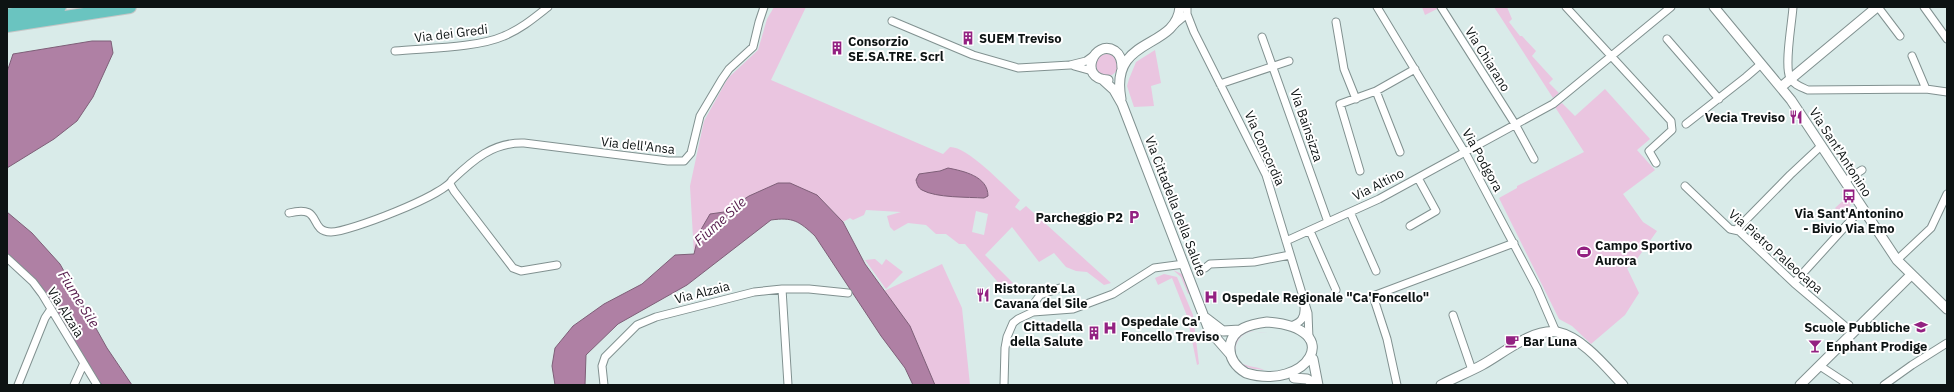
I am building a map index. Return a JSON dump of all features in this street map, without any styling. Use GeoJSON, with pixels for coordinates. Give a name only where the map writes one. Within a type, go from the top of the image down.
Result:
{"type":"FeatureCollection","features":[{"type":"Feature","properties":{"kind":"highway"},"geometry":{"type":"LineString","coordinates":[[7,15],[60,7]]}},
{"type":"Feature","properties":{"kind":"highway"},"geometry":{"type":"LineString","coordinates":[[7,26],[130,7]]}},
{"type":"Feature","properties":{"kind":"street","name":"Via dei Gredi"},"geometry":{"type":"LineString","coordinates":[[395,51],[480,42],[498,38],[517,30],[548,7]]}},
{"type":"Feature","properties":{"kind":"street","name":"Via dell'Ansa"},"geometry":{"type":"LineString","coordinates":[[289,213],[302,210],[308,211],[319,227],[331,232],[363,224],[422,201],[450,184],[452,180],[479,156],[493,148],[510,143],[530,143],[673,162],[686,159],[691,153],[700,116],[722,79],[729,69],[753,47],[758,22],[764,7]]}},
{"type":"Feature","properties":{"kind":"street"},"geometry":{"type":"LineString","coordinates":[[1168,29],[1174,17],[1175,7]]}},
{"type":"Feature","properties":{"kind":"street"},"geometry":{"type":"LineString","coordinates":[[1103,80],[1113,78],[1121,70],[1126,60],[1138,49],[1156,39],[1168,29],[1177,18],[1180,7]]}},
{"type":"Feature","properties":{"kind":"street","name":"Via Podgora"},"geometry":{"type":"LineString","coordinates":[[1377,7],[1465,152],[1514,243],[1552,319],[1556,332]]}},
{"type":"Feature","properties":{"kind":"street","name":"Via Chiarano"},"geometry":{"type":"LineString","coordinates":[[1441,7],[1515,124],[1534,159]]}},
{"type":"Feature","properties":{"kind":"street"},"geometry":{"type":"LineString","coordinates":[[1566,7],[1672,124],[1670,133],[1649,152],[1656,163]]}},
{"type":"Feature","properties":{"kind":"street","name":"Via Altino"},"geometry":{"type":"LineString","coordinates":[[1286,241],[1350,212],[1418,178],[1557,101],[1610,55],[1671,7]]}},
{"type":"Feature","properties":{"kind":"street","name":"Via Sant'Antonino"},"geometry":{"type":"LineString","coordinates":[[1714,7],[1782,87],[1897,260],[1911,275],[1946,305]]}},
{"type":"Feature","properties":{"kind":"street"},"geometry":{"type":"LineString","coordinates":[[1793,7],[1788,63],[1791,79],[1799,87],[1808,90],[1926,89],[1947,92]]}},
{"type":"Feature","properties":{"kind":"street"},"geometry":{"type":"LineString","coordinates":[[1782,87],[1877,7],[1900,36]]}},
{"type":"Feature","properties":{"kind":"street"},"geometry":{"type":"LineString","coordinates":[[1924,7],[1947,39]]}},
{"type":"Feature","properties":{"kind":"street","name":"Via Concordia"},"geometry":{"type":"LineString","coordinates":[[1168,29],[1187,10],[1194,32],[1266,175],[1308,312],[1310,343]]}},
{"type":"Feature","properties":{"kind":"street"},"geometry":{"type":"LineString","coordinates":[[892,21],[973,55],[1018,68],[1070,65],[1086,61],[1101,50],[1112,50],[1116,52],[1138,49]]}},
{"type":"Feature","properties":{"kind":"street"},"geometry":{"type":"LineString","coordinates":[[1336,22],[1344,69],[1356,99]]}},
{"type":"Feature","properties":{"kind":"street","name":"Via Bainsizza"},"geometry":{"type":"LineString","coordinates":[[1262,37],[1328,222]]}},
{"type":"Feature","properties":{"kind":"street"},"geometry":{"type":"LineString","coordinates":[[1667,39],[1719,99]]}},
{"type":"Feature","properties":{"kind":"street","name":"Via Cittadella della Salute"},"geometry":{"type":"LineString","coordinates":[[1116,52],[1121,59],[1119,85],[1122,104]]}},
{"type":"Feature","properties":{"kind":"street"},"geometry":{"type":"LineString","coordinates":[[1070,65],[1092,72],[1091,66],[1093,56]]}},
{"type":"Feature","properties":{"kind":"street"},"geometry":{"type":"LineString","coordinates":[[1912,56],[1926,89]]}},
{"type":"Feature","properties":{"kind":"street"},"geometry":{"type":"LineString","coordinates":[[1220,84],[1289,61]]}},
{"type":"Feature","properties":{"kind":"street"},"geometry":{"type":"LineString","coordinates":[[1686,124],[1761,64]]}},
{"type":"Feature","properties":{"kind":"street"},"geometry":{"type":"LineString","coordinates":[[1360,171],[1340,104],[1376,91],[1415,69]]}},
{"type":"Feature","properties":{"kind":"street","name":"Via Cittadella della Salute"},"geometry":{"type":"LineString","coordinates":[[1092,72],[1114,90],[1122,104],[1206,317],[1209,330],[1230,354]]}},
{"type":"Feature","properties":{"kind":"street"},"geometry":{"type":"LineString","coordinates":[[1376,91],[1400,152]]}},
{"type":"Feature","properties":{"kind":"street"},"geometry":{"type":"LineString","coordinates":[[1736,230],[1821,146]]}},
{"type":"Feature","properties":{"kind":"street"},"geometry":{"type":"LineString","coordinates":[[1845,181],[1862,170]]}},
{"type":"Feature","properties":{"kind":"street","name":"Via Altino"},"geometry":{"type":"LineString","coordinates":[[1410,226],[1436,211],[1418,178]]}},
{"type":"Feature","properties":{"kind":"street"},"geometry":{"type":"LineString","coordinates":[[450,184],[514,268],[521,271],[557,265]]}},
{"type":"Feature","properties":{"kind":"street","name":"Via Pietro Paleocapa"},"geometry":{"type":"LineString","coordinates":[[1685,186],[1730,228],[1736,230],[1794,283],[1853,333]]}},
{"type":"Feature","properties":{"kind":"street"},"geometry":{"type":"LineString","coordinates":[[1897,260],[1931,228],[1947,194]]}},
{"type":"Feature","properties":{"kind":"street"},"geometry":{"type":"LineString","coordinates":[[1794,283],[1862,208]]}},
{"type":"Feature","properties":{"kind":"street","name":"Via Altino"},"geometry":{"type":"LineString","coordinates":[[1350,212],[1376,271]]}},
{"type":"Feature","properties":{"kind":"street"},"geometry":{"type":"LineString","coordinates":[[1310,231],[1336,290]]}},
{"type":"Feature","properties":{"kind":"street"},"geometry":{"type":"LineString","coordinates":[[1397,385],[1387,339],[1373,296],[1514,243]]}},
{"type":"Feature","properties":{"kind":"street"},"geometry":{"type":"LineString","coordinates":[[1205,268],[1210,264],[1254,262],[1290,256]]}},
{"type":"Feature","properties":{"kind":"street","name":"Via Alzaia"},"geometry":{"type":"LineString","coordinates":[[7,258],[33,282],[51,309],[83,365],[97,385]]}},
{"type":"Feature","properties":{"kind":"street"},"geometry":{"type":"LineString","coordinates":[[1004,385],[1005,348],[1007,336],[1018,319],[1034,312],[1073,309],[1112,294],[1154,268],[1184,264]]}},
{"type":"Feature","properties":{"kind":"street"},"geometry":{"type":"LineString","coordinates":[[1800,385],[1911,275]]}},
{"type":"Feature","properties":{"kind":"street"},"geometry":{"type":"LineString","coordinates":[[1035,302],[1040,296],[1060,288]]}},
{"type":"Feature","properties":{"kind":"street"},"geometry":{"type":"LineString","coordinates":[[782,289],[788,385]]}},
{"type":"Feature","properties":{"kind":"street","name":"Via Alzaia"},"geometry":{"type":"LineString","coordinates":[[604,385],[602,366],[604,356],[638,325],[656,317],[682,309],[754,292],[782,289],[809,289],[848,293]]}},
{"type":"Feature","properties":{"kind":"street","name":"Via Concordia"},"geometry":{"type":"LineString","coordinates":[[1290,326],[1299,323],[1303,319],[1303,299]]}},
{"type":"Feature","properties":{"kind":"street"},"geometry":{"type":"LineString","coordinates":[[18,385],[45,318],[51,309]]}},
{"type":"Feature","properties":{"kind":"street"},"geometry":{"type":"LineString","coordinates":[[1453,315],[1472,370]]}},
{"type":"Feature","properties":{"kind":"street","name":"Via Cittadella della Salute"},"geometry":{"type":"LineString","coordinates":[[1206,317],[1223,331],[1240,330]]}},
{"type":"Feature","properties":{"kind":"street"},"geometry":{"type":"LineString","coordinates":[[1267,322],[1290,326],[1303,334],[1310,343],[1313,353],[1317,385],[1307,380],[1294,378],[1275,381],[1256,378],[1237,367],[1230,354],[1231,341],[1240,330],[1250,325],[1267,322]]}},
{"type":"Feature","properties":{"kind":"street"},"geometry":{"type":"LineString","coordinates":[[1441,385],[1472,370],[1534,335],[1543,332],[1556,332],[1568,336],[1588,350],[1623,385]]}},
{"type":"Feature","properties":{"kind":"street"},"geometry":{"type":"LineString","coordinates":[[1884,385],[1912,365],[1947,344]]}},
{"type":"Feature","properties":{"kind":"street"},"geometry":{"type":"LineString","coordinates":[[1294,378],[1304,372],[1313,359]]}},
{"type":"Feature","properties":{"kind":"street"},"geometry":{"type":"LineString","coordinates":[[74,385],[83,365]]}},
{"type":"Feature","properties":{"kind":"street"},"geometry":{"type":"LineString","coordinates":[[1820,366],[1850,385]]}},
{"type":"Feature","properties":{"kind":"shaded area"},"geometry":{"type":"Polygon","coordinates":[[[774,7],[806,7],[771,80],[943,154],[950,147],[967,153],[977,160],[1020,200],[1015,207],[1020,211],[1026,206],[1111,283],[1104,285],[1087,272],[1076,271],[1066,267],[1054,253],[1039,262],[1012,227],[985,255],[1013,283],[1002,287],[965,244],[959,244],[946,234],[936,234],[926,225],[908,223],[894,231],[890,227],[887,216],[901,212],[866,210],[864,215],[853,220],[850,218],[843,222],[817,195],[749,196],[724,212],[718,212],[699,233],[694,254],[690,186],[704,121],[728,78],[758,50],[767,19],[774,7]],[[976,211],[972,232],[984,235],[988,214],[976,211]]]}},
{"type":"Feature","properties":{"kind":"shaded area"},"geometry":{"type":"Polygon","coordinates":[[[1422,7],[1441,7],[1425,15],[1422,7]]]}},
{"type":"Feature","properties":{"kind":"shaded area"},"geometry":{"type":"Polygon","coordinates":[[[1494,7],[1507,7],[1512,19],[1509,22],[1520,36],[1522,36],[1536,51],[1532,56],[1553,79],[1549,83],[1559,93],[1553,98],[1494,7]]]}},
{"type":"Feature","properties":{"kind":"shaded area"},"geometry":{"type":"Polygon","coordinates":[[[1155,50],[1161,83],[1151,86],[1154,106],[1134,107],[1127,86],[1129,79],[1136,62],[1155,50]]]}},
{"type":"Feature","properties":{"kind":"shaded area"},"geometry":{"type":"Polygon","coordinates":[[[1103,54],[1111,54],[1118,61],[1118,69],[1111,76],[1103,76],[1096,69],[1096,61],[1103,54]]]}},
{"type":"Feature","properties":{"kind":"shaded area","name":"Campo Sportivo Aurora"},"geometry":{"type":"Polygon","coordinates":[[[1605,89],[1650,139],[1637,150],[1655,170],[1623,194],[1643,222],[1657,231],[1632,266],[1627,268],[1639,293],[1625,315],[1591,344],[1572,326],[1559,319],[1499,198],[1517,188],[1517,186],[1584,152],[1555,107],[1562,103],[1575,116],[1605,89]]]}},
{"type":"Feature","properties":{"kind":"shaded area"},"geometry":{"type":"Polygon","coordinates":[[[1847,197],[1851,205],[1843,216],[1835,208],[1847,197]]]}},
{"type":"Feature","properties":{"kind":"shaded area"},"geometry":{"type":"Polygon","coordinates":[[[875,259],[882,265],[886,259],[903,272],[886,289],[865,260],[875,259]]]}},
{"type":"Feature","properties":{"kind":"shaded area"},"geometry":{"type":"Polygon","coordinates":[[[942,264],[962,308],[970,385],[935,385],[920,351],[884,291],[942,264]]]}},
{"type":"Feature","properties":{"kind":"shaded area"},"geometry":{"type":"Polygon","coordinates":[[[1173,270],[1182,274],[1190,293],[1188,294],[1181,277],[1173,270]]]}},
{"type":"Feature","properties":{"kind":"shaded area"},"geometry":{"type":"Polygon","coordinates":[[[1164,274],[1177,277],[1193,315],[1199,364],[1197,365],[1187,316],[1172,278],[1158,285],[1155,278],[1164,274]]]}},
{"type":"Feature","properties":{"kind":"shaded area"},"geometry":{"type":"Polygon","coordinates":[[[1247,331],[1256,332],[1249,332],[1240,337],[1236,346],[1236,356],[1243,364],[1264,370],[1244,366],[1235,356],[1234,351],[1236,342],[1239,337],[1247,331]]]}},
{"type":"Feature","properties":{"kind":"water"},"geometry":{"type":"Polygon","coordinates":[[[92,41],[111,41],[113,53],[93,97],[77,121],[54,139],[7,168],[7,72],[13,54],[92,41]]]}},
{"type":"Feature","properties":{"kind":"water"},"geometry":{"type":"Polygon","coordinates":[[[948,168],[967,173],[979,179],[987,189],[988,196],[984,198],[944,196],[928,193],[922,190],[917,184],[916,180],[919,174],[940,171],[948,168]]]}},
{"type":"Feature","properties":{"kind":"water","name":"Fiume Sile"},"geometry":{"type":"Polygon","coordinates":[[[778,183],[790,183],[817,195],[843,222],[865,264],[910,326],[935,385],[913,385],[905,368],[881,336],[815,236],[795,221],[779,219],[771,220],[687,285],[618,324],[586,355],[585,385],[555,385],[552,366],[555,348],[573,326],[604,304],[642,284],[675,255],[694,254],[699,233],[710,214],[724,212],[749,196],[778,183]]]}},
{"type":"Feature","properties":{"kind":"water","name":"Fiume Sile"},"geometry":{"type":"Polygon","coordinates":[[[7,212],[32,233],[60,264],[107,348],[132,385],[102,385],[93,373],[60,318],[7,255],[7,212]]]}},
{"type":"Feature","properties":{"kind":"place","name":"SUEM Treviso"},"geometry":{"type":"Point","coordinates":[968,38]}},
{"type":"Feature","properties":{"kind":"place","name":"Consorzio SE.SA.TRE. Scrl"},"geometry":{"type":"Point","coordinates":[837,48]}},
{"type":"Feature","properties":{"kind":"place","name":"Vecia Treviso"},"geometry":{"type":"Point","coordinates":[1796,117]}},
{"type":"Feature","properties":{"kind":"place","name":"Via Sant'Antonino - Bivio Via Emo"},"geometry":{"type":"Point","coordinates":[1849,196]}},
{"type":"Feature","properties":{"kind":"place","name":"Parcheggio P2"},"geometry":{"type":"Point","coordinates":[1134,217]}},
{"type":"Feature","properties":{"kind":"place","name":"Campo Sportivo Aurora"},"geometry":{"type":"Point","coordinates":[1584,252]}},
{"type":"Feature","properties":{"kind":"place","name":"Ristorante La Cavana del Sile"},"geometry":{"type":"Point","coordinates":[983,295]}},
{"type":"Feature","properties":{"kind":"place","name":"Ospedale Regionale \"Ca'Foncello\""},"geometry":{"type":"Point","coordinates":[1211,297]}},
{"type":"Feature","properties":{"kind":"place","name":"Scuole Pubbliche"},"geometry":{"type":"Point","coordinates":[1921,327]}},
{"type":"Feature","properties":{"kind":"place","name":"Ospedale Ca' Foncello Treviso"},"geometry":{"type":"Point","coordinates":[1110,328]}},
{"type":"Feature","properties":{"kind":"place","name":"Cittadella della Salute"},"geometry":{"type":"Point","coordinates":[1094,333]}},
{"type":"Feature","properties":{"kind":"place","name":"Bar Luna"},"geometry":{"type":"Point","coordinates":[1512,341]}},
{"type":"Feature","properties":{"kind":"place","name":"Enphant Prodige"},"geometry":{"type":"Point","coordinates":[1815,346]}}]}
